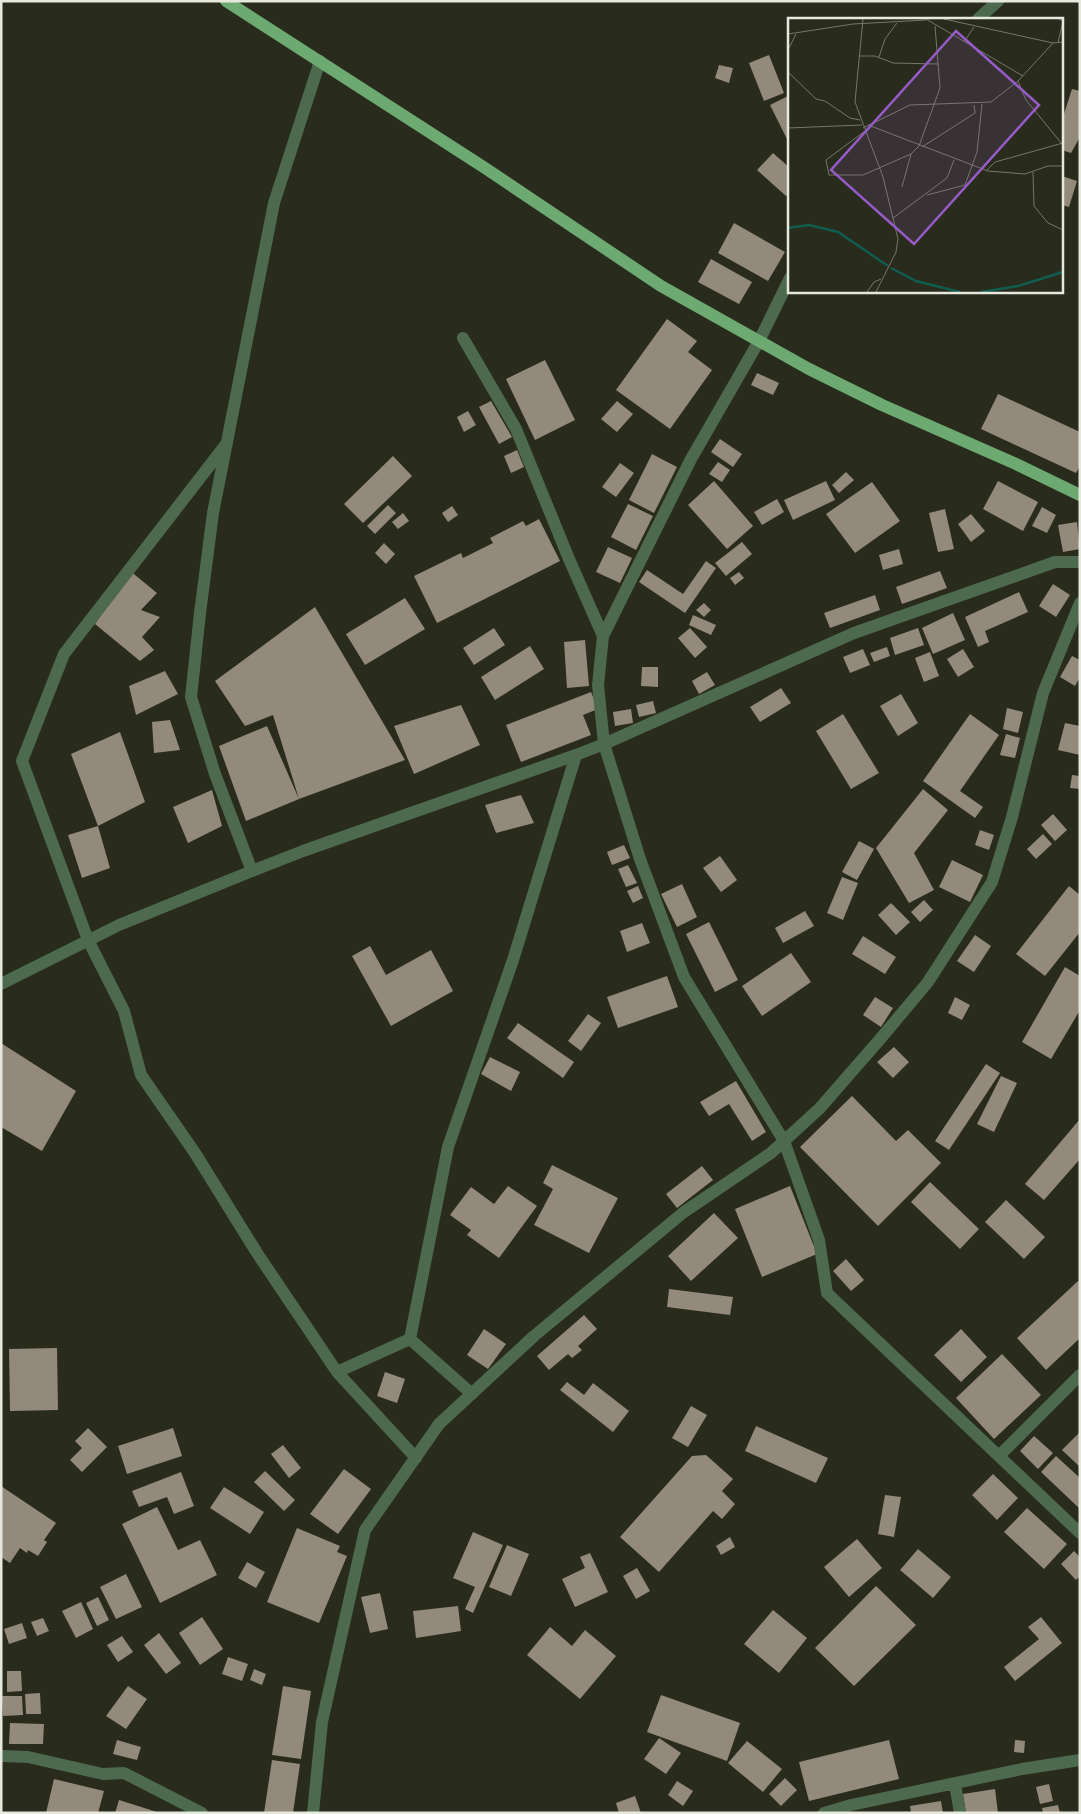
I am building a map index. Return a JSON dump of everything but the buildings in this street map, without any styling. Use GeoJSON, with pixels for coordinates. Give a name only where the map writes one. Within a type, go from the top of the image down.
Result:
{"type":"FeatureCollection","features":[{"type":"Feature","properties":{"kind":"main road"},"geometry":{"type":"LineString","coordinates":[[226,1],[661,286],[809,369],[882,405],[1016,464],[1080,495]]}},
{"type":"Feature","properties":{"kind":"street"},"geometry":{"type":"LineString","coordinates":[[979,18],[998,1]]}},
{"type":"Feature","properties":{"kind":"street"},"geometry":{"type":"LineString","coordinates":[[252,871],[215,774],[191,696],[213,513],[274,203],[320,61]]}},
{"type":"Feature","properties":{"kind":"street"},"geometry":{"type":"LineString","coordinates":[[788,282],[759,340],[691,459],[603,636],[598,685],[604,744],[640,858],[684,977],[784,1141],[819,1240],[826,1293],[1080,1533]]}},
{"type":"Feature","properties":{"kind":"street"},"geometry":{"type":"LineString","coordinates":[[463,338],[516,429],[569,559],[603,636]]}},
{"type":"Feature","properties":{"kind":"street"},"geometry":{"type":"LineString","coordinates":[[227,443],[64,654],[22,761],[88,940],[124,1011],[141,1075],[195,1153],[257,1253],[337,1372],[416,1458]]}},
{"type":"Feature","properties":{"kind":"street"},"geometry":{"type":"LineString","coordinates":[[1,984],[119,925],[303,851],[604,744],[854,633],[1055,562],[1080,562]]}},
{"type":"Feature","properties":{"kind":"street"},"geometry":{"type":"LineString","coordinates":[[313,1813],[322,1722],[365,1530],[439,1424],[534,1336],[684,1212],[771,1153],[820,1108],[928,982],[992,882],[1012,818],[1043,694],[1080,602]]}},
{"type":"Feature","properties":{"kind":"street"},"geometry":{"type":"LineString","coordinates":[[410,1339],[448,1147],[513,960],[576,755]]}},
{"type":"Feature","properties":{"kind":"street"},"geometry":{"type":"LineString","coordinates":[[337,1372],[410,1339]]}},
{"type":"Feature","properties":{"kind":"street"},"geometry":{"type":"LineString","coordinates":[[410,1339],[472,1394]]}},
{"type":"Feature","properties":{"kind":"street"},"geometry":{"type":"LineString","coordinates":[[998,1456],[1080,1375]]}},
{"type":"Feature","properties":{"kind":"street"},"geometry":{"type":"LineString","coordinates":[[1,1756],[28,1757],[102,1774],[124,1773],[202,1813]]}},
{"type":"Feature","properties":{"kind":"street"},"geometry":{"type":"LineString","coordinates":[[824,1813],[851,1805],[1080,1760]]}},
{"type":"Feature","properties":{"kind":"street"},"geometry":{"type":"LineString","coordinates":[[955,1784],[960,1813]]}}]}
